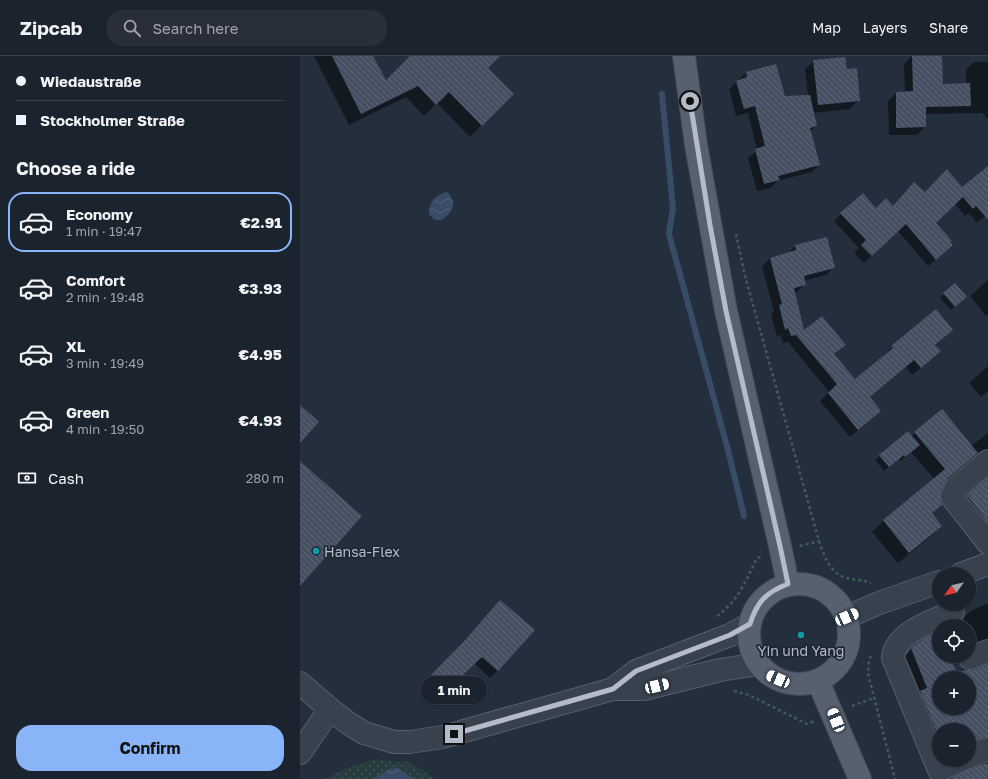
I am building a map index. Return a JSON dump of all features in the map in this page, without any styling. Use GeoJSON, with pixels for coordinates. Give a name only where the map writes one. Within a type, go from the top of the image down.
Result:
{"type":"FeatureCollection","features":[{"type":"Feature","properties":{"kind":"main road"},"geometry":{"type":"LineString","coordinates":[[684,56],[696,145],[726,311],[788,584]]}},
{"type":"Feature","properties":{"kind":"main road"},"geometry":{"type":"LineString","coordinates":[[803,583],[817,586],[830,593],[840,604],[847,617],[850,632],[848,648],[842,662],[832,673],[818,681],[802,684],[786,683],[771,676],[759,664],[751,649],[749,637],[753,613],[767,594],[788,584],[803,583]]}},
{"type":"Feature","properties":{"kind":"main road"},"geometry":{"type":"LineString","coordinates":[[818,681],[860,779]]}},
{"type":"Feature","properties":{"kind":"street"},"geometry":{"type":"LineString","coordinates":[[988,461],[956,488],[952,497],[988,542]]}},
{"type":"Feature","properties":{"kind":"street"},"geometry":{"type":"LineString","coordinates":[[976,569],[988,564]]}},
{"type":"Feature","properties":{"kind":"street"},"geometry":{"type":"LineString","coordinates":[[847,617],[879,603],[932,584]]}},
{"type":"Feature","properties":{"kind":"street"},"geometry":{"type":"LineString","coordinates":[[932,753],[894,658],[894,653],[898,644],[906,635],[953,614]]}},
{"type":"Feature","properties":{"kind":"street"},"geometry":{"type":"LineString","coordinates":[[613,689],[636,671],[730,635],[750,624]]}},
{"type":"Feature","properties":{"kind":"street"},"geometry":{"type":"LineString","coordinates":[[976,656],[988,651]]}},
{"type":"Feature","properties":{"kind":"street"},"geometry":{"type":"LineString","coordinates":[[300,683],[330,709],[364,733],[394,742],[410,742],[442,737],[613,689],[644,689],[720,670],[759,664]]}},
{"type":"Feature","properties":{"kind":"street"},"geometry":{"type":"LineString","coordinates":[[300,753],[330,709]]}},
{"type":"Feature","properties":{"kind":"street"},"geometry":{"type":"LineString","coordinates":[[976,754],[988,749]]}},
{"type":"Feature","properties":{"kind":"street"},"geometry":{"type":"LineString","coordinates":[[938,767],[939,770],[946,767]]}},
{"type":"Feature","properties":{"kind":"path"},"geometry":{"type":"LineString","coordinates":[[735,230],[745,276],[825,558],[832,569],[844,577],[870,583],[879,603]]}},
{"type":"Feature","properties":{"kind":"path"},"geometry":{"type":"LineString","coordinates":[[874,698],[895,779]]}},
{"type":"Feature","properties":{"kind":"green space"},"geometry":{"type":"Polygon","coordinates":[[[377,759],[394,762],[410,762],[435,779],[325,779],[350,767],[377,759]]]}},
{"type":"Feature","properties":{"kind":"water"},"geometry":{"type":"Polygon","coordinates":[[[447,192],[452,200],[453,207],[442,220],[435,220],[429,214],[430,206],[436,197],[447,192]]]}},
{"type":"Feature","properties":{"kind":"water"},"geometry":{"type":"Polygon","coordinates":[[[398,768],[414,779],[373,779],[389,769],[398,768]]]}},
{"type":"Feature","properties":{"kind":"building"},"geometry":{"type":"Polygon","coordinates":[[[332,56],[373,56],[386,80],[410,56],[500,56],[488,68],[514,94],[482,126],[449,92],[436,105],[418,86],[361,114],[332,56]]]}},
{"type":"Feature","properties":{"kind":"building"},"geometry":{"type":"Polygon","coordinates":[[[912,56],[942,56],[943,84],[970,83],[971,106],[926,107],[926,127],[896,128],[896,92],[913,91],[912,56]]]}},
{"type":"Feature","properties":{"kind":"building"},"geometry":{"type":"Polygon","coordinates":[[[845,57],[847,69],[857,68],[860,101],[818,105],[813,60],[845,57]]]}},
{"type":"Feature","properties":{"kind":"building"},"geometry":{"type":"Polygon","coordinates":[[[776,64],[785,96],[810,95],[817,126],[810,128],[820,165],[778,176],[780,180],[764,184],[755,149],[765,146],[755,106],[744,109],[736,81],[747,77],[746,72],[776,64]]]}},
{"type":"Feature","properties":{"kind":"building"},"geometry":{"type":"Polygon","coordinates":[[[988,166],[988,220],[976,206],[973,209],[963,197],[936,223],[952,241],[950,242],[953,245],[936,260],[906,224],[872,256],[861,245],[866,240],[840,213],[863,193],[876,208],[886,198],[893,206],[914,182],[925,192],[947,169],[962,187],[988,166]]]}},
{"type":"Feature","properties":{"kind":"building"},"geometry":{"type":"Polygon","coordinates":[[[827,237],[835,268],[804,276],[806,285],[794,288],[804,330],[822,316],[846,345],[834,354],[855,379],[893,348],[891,346],[936,309],[953,330],[935,345],[941,351],[921,368],[914,360],[870,397],[881,411],[858,430],[828,393],[837,384],[796,335],[791,336],[788,328],[785,330],[779,305],[782,304],[770,258],[796,250],[795,245],[827,237]]]}},
{"type":"Feature","properties":{"kind":"building"},"geometry":{"type":"Polygon","coordinates":[[[955,283],[967,297],[955,307],[943,293],[955,283]]]}},
{"type":"Feature","properties":{"kind":"building"},"geometry":{"type":"Polygon","coordinates":[[[300,405],[319,422],[300,443],[300,405]]]}},
{"type":"Feature","properties":{"kind":"building"},"geometry":{"type":"Polygon","coordinates":[[[942,409],[978,453],[948,478],[945,483],[940,498],[942,505],[932,513],[942,526],[909,553],[883,520],[945,469],[914,432],[942,409]]]}},
{"type":"Feature","properties":{"kind":"building"},"geometry":{"type":"Polygon","coordinates":[[[908,431],[920,445],[889,467],[879,455],[908,431]]]}},
{"type":"Feature","properties":{"kind":"building","name":"Hansa-Flex"},"geometry":{"type":"Polygon","coordinates":[[[300,461],[362,516],[300,586],[300,461]]]}},
{"type":"Feature","properties":{"kind":"building"},"geometry":{"type":"Polygon","coordinates":[[[988,477],[988,523],[967,495],[988,477]]]}},
{"type":"Feature","properties":{"kind":"building"},"geometry":{"type":"Polygon","coordinates":[[[500,600],[535,630],[498,671],[482,657],[448,689],[431,675],[464,641],[500,600]]]}},
{"type":"Feature","properties":{"kind":"building"},"geometry":{"type":"Polygon","coordinates":[[[932,634],[932,663],[952,663],[956,671],[932,671],[932,715],[976,715],[976,671],[963,671],[974,670],[988,664],[988,737],[976,741],[976,723],[933,723],[920,691],[927,688],[911,648],[932,634]]]}},
{"type":"Feature","properties":{"kind":"building"},"geometry":{"type":"Polygon","coordinates":[[[988,763],[988,779],[952,778],[970,769],[988,763]]]}},
{"type":"Feature","properties":{"kind":"waterway"},"geometry":{"type":"LineString","coordinates":[[662,94],[673,208],[669,234],[728,450],[744,516]]}},
{"type":"Feature","properties":{"kind":"place","name":"Hansa-Flex"},"geometry":{"type":"Point","coordinates":[316,551]}},
{"type":"Feature","properties":{"kind":"place","name":"Yin und Yang"},"geometry":{"type":"Point","coordinates":[801,635]}},
{"type":"Feature","properties":{"kind":"route"},"geometry":{"type":"LineString","coordinates":[[454,734],[613,689],[636,671],[730,635],[750,624],[753,613],[767,594],[788,584],[726,311],[696,145],[690,101]]}}]}
